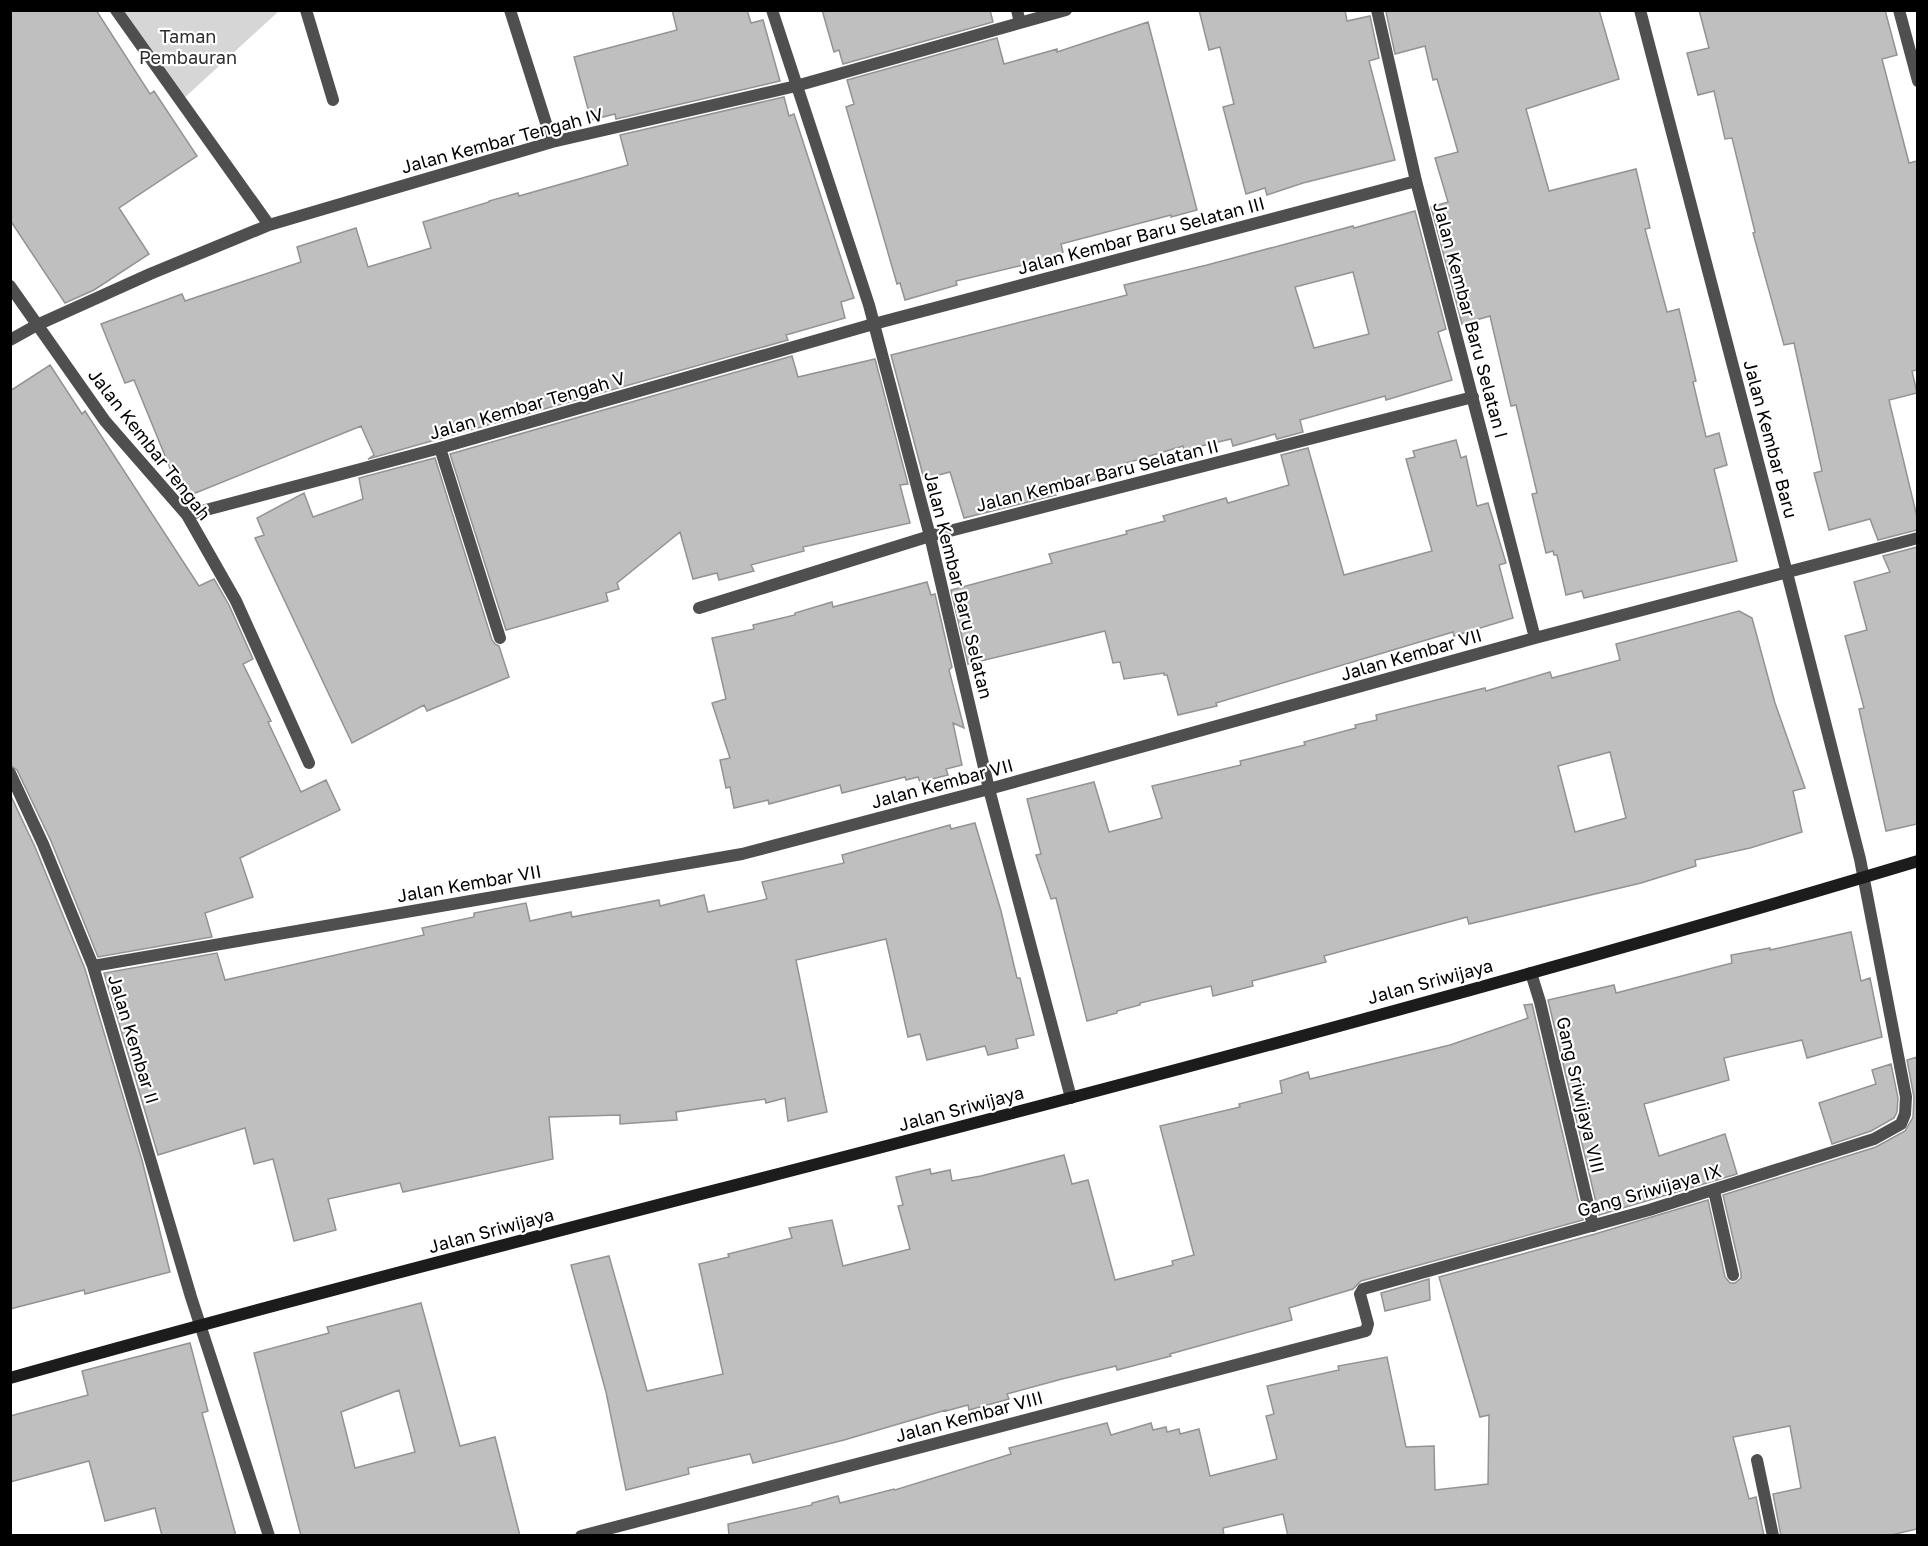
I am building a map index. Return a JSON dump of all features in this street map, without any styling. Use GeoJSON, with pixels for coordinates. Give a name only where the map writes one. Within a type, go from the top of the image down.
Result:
{"type":"FeatureCollection","features":[{"type":"Feature","properties":{"kind":"main road","name":"Jalan Sriwijaya"},"geometry":{"type":"LineString","coordinates":[[10,1378],[200,1324],[1071,1098],[1531,973],[1917,861]]}},
{"type":"Feature","properties":{"kind":"street"},"geometry":{"type":"LineString","coordinates":[[306,10],[333,100]]}},
{"type":"Feature","properties":{"kind":"street"},"geometry":{"type":"LineString","coordinates":[[510,10],[552,142]]}},
{"type":"Feature","properties":{"kind":"street","name":"Jalan Kembar Baru Selatan"},"geometry":{"type":"LineString","coordinates":[[772,10],[874,324],[930,536],[990,789],[1071,1098]]}},
{"type":"Feature","properties":{"kind":"street","name":"Jalan Kembar Tengah IV"},"geometry":{"type":"LineString","coordinates":[[10,340],[37,325],[150,274],[269,225],[552,142],[796,86],[1019,17],[1066,10]]}},
{"type":"Feature","properties":{"kind":"street","name":"Jalan Kembar Baru Selatan I"},"geometry":{"type":"LineString","coordinates":[[1377,10],[1416,181],[1535,638]]}},
{"type":"Feature","properties":{"kind":"street","name":"Jalan Kembar Baru"},"geometry":{"type":"LineString","coordinates":[[1640,10],[1864,877],[1895,1041]]}},
{"type":"Feature","properties":{"kind":"street"},"geometry":{"type":"LineString","coordinates":[[1899,10],[1917,81]]}},
{"type":"Feature","properties":{"kind":"street"},"geometry":{"type":"LineString","coordinates":[[118,11],[269,225]]}},
{"type":"Feature","properties":{"kind":"street","name":"Jalan Kembar Baru Selatan III"},"geometry":{"type":"LineString","coordinates":[[874,324],[1416,181]]}},
{"type":"Feature","properties":{"kind":"street","name":"Jalan Kembar Tengah"},"geometry":{"type":"LineString","coordinates":[[10,286],[105,421],[187,515],[236,601],[309,763]]}},
{"type":"Feature","properties":{"kind":"street","name":"Jalan Kembar Tengah V"},"geometry":{"type":"LineString","coordinates":[[187,515],[440,448],[874,324]]}},
{"type":"Feature","properties":{"kind":"street","name":"Jalan Kembar Baru Selatan II"},"geometry":{"type":"LineString","coordinates":[[699,609],[930,536],[1473,397]]}},
{"type":"Feature","properties":{"kind":"street"},"geometry":{"type":"LineString","coordinates":[[440,448],[500,638]]}},
{"type":"Feature","properties":{"kind":"street","name":"Jalan Kembar VII"},"geometry":{"type":"LineString","coordinates":[[93,966],[742,854],[990,789],[1535,638],[1917,538]]}},
{"type":"Feature","properties":{"kind":"street","name":"Jalan Kembar II"},"geometry":{"type":"LineString","coordinates":[[10,772],[44,844],[93,966],[200,1324],[269,1536]]}},
{"type":"Feature","properties":{"kind":"street","name":"Gang Sriwijaya VIII"},"geometry":{"type":"LineString","coordinates":[[1531,973],[1540,1002],[1593,1226]]}},
{"type":"Feature","properties":{"kind":"street","name":"Gang Sriwijaya IX"},"geometry":{"type":"LineString","coordinates":[[1366,1331],[1368,1324],[1360,1294],[1363,1289],[1714,1191],[1874,1139],[1901,1124],[1905,1114],[1906,1098],[1895,1041]]}},
{"type":"Feature","properties":{"kind":"street"},"geometry":{"type":"LineString","coordinates":[[1714,1191],[1733,1275]]}},
{"type":"Feature","properties":{"kind":"street","name":"Jalan Kembar VIII"},"geometry":{"type":"LineString","coordinates":[[581,1536],[626,1530],[1366,1331]]}},
{"type":"Feature","properties":{"kind":"street"},"geometry":{"type":"LineString","coordinates":[[1757,1460],[1773,1536]]}},
{"type":"Feature","properties":{"kind":"green space","name":"Taman Pembauran"},"geometry":{"type":"Polygon","coordinates":[[[127,10],[279,11],[182,100],[122,14],[127,10]]]}},
{"type":"Feature","properties":{"kind":"building"},"geometry":{"type":"Polygon","coordinates":[[[10,10],[96,10],[150,94],[154,91],[197,156],[119,208],[149,254],[94,290],[65,303],[10,220],[10,10]]]}},
{"type":"Feature","properties":{"kind":"building"},"geometry":{"type":"Polygon","coordinates":[[[672,10],[747,10],[751,23],[763,20],[780,81],[616,119],[615,114],[591,120],[574,57],[677,30],[672,10]]]}},
{"type":"Feature","properties":{"kind":"building"},"geometry":{"type":"Polygon","coordinates":[[[822,10],[990,10],[993,22],[843,64],[839,50],[834,52],[822,10]]]}},
{"type":"Feature","properties":{"kind":"building"},"geometry":{"type":"Polygon","coordinates":[[[1199,10],[1345,10],[1347,21],[1370,16],[1379,58],[1369,61],[1395,160],[1303,183],[1267,195],[1265,188],[1246,194],[1223,107],[1234,104],[1220,47],[1209,50],[1199,10]]]}},
{"type":"Feature","properties":{"kind":"building"},"geometry":{"type":"Polygon","coordinates":[[[1393,10],[1599,10],[1619,79],[1526,109],[1549,191],[1636,169],[1650,228],[1645,229],[1667,312],[1679,309],[1706,437],[1719,433],[1727,465],[1714,469],[1737,561],[1584,598],[1582,591],[1566,595],[1557,555],[1554,555],[1553,551],[1546,553],[1532,494],[1537,493],[1516,405],[1511,406],[1490,316],[1462,324],[1431,207],[1448,202],[1435,158],[1458,152],[1437,79],[1433,80],[1425,46],[1395,54],[1386,12],[1393,10]]]}},
{"type":"Feature","properties":{"kind":"building"},"geometry":{"type":"Polygon","coordinates":[[[1699,10],[1885,10],[1897,55],[1882,59],[1909,163],[1917,161],[1917,370],[1912,371],[1917,393],[1889,400],[1917,517],[1917,530],[1878,540],[1870,519],[1829,530],[1814,473],[1822,471],[1794,343],[1784,345],[1753,233],[1755,232],[1732,138],[1725,139],[1714,91],[1698,95],[1687,53],[1709,48],[1699,10]]]}},
{"type":"Feature","properties":{"kind":"building"},"geometry":{"type":"Polygon","coordinates":[[[1148,22],[1197,210],[1061,244],[1063,252],[1056,255],[1057,257],[956,281],[957,285],[905,300],[900,283],[897,284],[846,107],[854,104],[847,80],[997,38],[1004,64],[1057,49],[1057,52],[1148,22]]]}},
{"type":"Feature","properties":{"kind":"building"},"geometry":{"type":"Polygon","coordinates":[[[784,97],[789,116],[794,114],[854,298],[841,302],[845,318],[786,335],[788,340],[368,459],[374,455],[361,426],[183,498],[181,495],[134,380],[125,383],[101,324],[182,294],[185,301],[301,262],[297,247],[356,228],[368,267],[431,248],[423,222],[489,201],[518,193],[519,196],[628,165],[620,135],[784,97]]]}},
{"type":"Feature","properties":{"kind":"building"},"geometry":{"type":"Polygon","coordinates":[[[1415,211],[1446,329],[1438,332],[1452,380],[1386,400],[1385,396],[1300,420],[1303,432],[1277,439],[1275,434],[1233,446],[1231,439],[1184,450],[1183,446],[1120,465],[1122,472],[1055,491],[1056,495],[964,518],[950,472],[924,479],[891,355],[1127,295],[1124,285],[1353,226],[1354,228],[1415,211]],[[1353,272],[1295,287],[1314,348],[1369,334],[1353,272]]]}},
{"type":"Feature","properties":{"kind":"building"},"geometry":{"type":"Polygon","coordinates":[[[792,356],[798,377],[875,359],[908,484],[900,485],[910,523],[803,547],[804,551],[751,565],[754,571],[719,580],[717,573],[693,579],[680,532],[617,583],[619,589],[606,593],[608,601],[506,630],[450,454],[792,356]]]}},
{"type":"Feature","properties":{"kind":"building"},"geometry":{"type":"Polygon","coordinates":[[[50,365],[82,414],[85,411],[199,586],[214,579],[229,605],[253,659],[243,664],[271,721],[268,722],[301,792],[326,780],[340,810],[240,858],[253,897],[205,913],[212,937],[98,957],[51,841],[17,770],[10,765],[10,391],[50,365]]]}},
{"type":"Feature","properties":{"kind":"building"},"geometry":{"type":"Polygon","coordinates":[[[1456,440],[1461,458],[1466,456],[1477,506],[1488,503],[1506,563],[1499,565],[1513,618],[1454,636],[1453,632],[1216,703],[1217,706],[1178,715],[1167,675],[1164,673],[1124,679],[1120,662],[1113,663],[1105,631],[968,664],[951,590],[1052,563],[1049,554],[1127,534],[1126,531],[1165,521],[1163,516],[1226,498],[1228,503],[1289,485],[1281,455],[1308,448],[1344,575],[1432,551],[1406,459],[1415,457],[1413,451],[1456,440]]]}},
{"type":"Feature","properties":{"kind":"building"},"geometry":{"type":"Polygon","coordinates":[[[435,458],[492,640],[499,646],[509,677],[427,711],[424,705],[352,743],[255,538],[264,535],[257,518],[304,493],[313,517],[363,499],[359,478],[435,458]]]}},
{"type":"Feature","properties":{"kind":"building"},"geometry":{"type":"Polygon","coordinates":[[[1917,547],[1917,824],[1886,831],[1859,709],[1864,708],[1845,636],[1867,630],[1854,582],[1890,572],[1883,556],[1917,547]]]}},
{"type":"Feature","properties":{"kind":"building"},"geometry":{"type":"Polygon","coordinates":[[[927,582],[931,595],[935,594],[952,667],[949,670],[964,728],[953,723],[962,765],[946,769],[948,775],[920,782],[918,777],[906,780],[905,777],[842,793],[840,785],[769,804],[768,800],[734,808],[730,787],[726,788],[720,760],[730,758],[712,703],[726,699],[712,638],[754,629],[753,625],[795,615],[795,613],[832,602],[833,607],[927,582]]]}},
{"type":"Feature","properties":{"kind":"building"},"geometry":{"type":"Polygon","coordinates":[[[1739,611],[1752,618],[1775,703],[1805,788],[1793,791],[1802,832],[1750,848],[1695,860],[1696,866],[1641,883],[1469,924],[1467,917],[1324,956],[1326,962],[1252,981],[1253,986],[1213,996],[1211,986],[1140,1003],[1140,1005],[1117,1011],[1117,1013],[1087,1021],[1056,898],[1051,899],[1036,855],[1041,854],[1027,799],[1094,782],[1109,832],[1162,818],[1152,786],[1241,765],[1240,761],[1305,745],[1304,742],[1377,720],[1376,715],[1485,688],[1486,691],[1550,672],[1552,678],[1620,660],[1616,644],[1739,611]],[[1610,752],[1558,766],[1575,832],[1626,818],[1610,752]]]}},
{"type":"Feature","properties":{"kind":"building"},"geometry":{"type":"Polygon","coordinates":[[[10,794],[35,847],[85,969],[142,1160],[170,1272],[85,1294],[84,1290],[10,1309],[10,794]]]}},
{"type":"Feature","properties":{"kind":"building"},"geometry":{"type":"Polygon","coordinates":[[[975,823],[1034,1035],[1016,1039],[1018,1048],[988,1055],[985,1046],[927,1060],[920,1034],[908,1037],[886,939],[796,960],[827,1112],[788,1121],[785,1098],[766,1103],[765,1099],[676,1112],[677,1120],[620,1124],[620,1115],[549,1117],[553,1159],[403,1192],[400,1183],[328,1199],[336,1230],[294,1241],[273,1159],[254,1164],[245,1128],[158,1155],[104,973],[217,953],[225,980],[424,935],[422,928],[474,917],[474,913],[526,903],[530,921],[571,912],[572,917],[659,900],[660,906],[704,895],[708,912],[767,899],[762,882],[844,863],[842,855],[950,825],[951,829],[975,823]]]}},
{"type":"Feature","properties":{"kind":"building"},"geometry":{"type":"Polygon","coordinates":[[[1851,932],[1861,981],[1870,978],[1882,1037],[1807,1058],[1802,1040],[1724,1058],[1729,1080],[1644,1104],[1659,1156],[1725,1134],[1737,1174],[1599,1215],[1548,1000],[1614,985],[1616,993],[1732,963],[1731,955],[1770,948],[1770,950],[1851,932]]]}},
{"type":"Feature","properties":{"kind":"building"},"geometry":{"type":"Polygon","coordinates":[[[1532,1004],[1583,1220],[1361,1281],[1353,1289],[1289,1308],[1292,1320],[1170,1354],[1171,1356],[1117,1370],[1116,1366],[1062,1379],[1007,1394],[1009,1399],[969,1410],[968,1405],[946,1410],[844,1440],[753,1463],[750,1454],[688,1468],[689,1474],[626,1490],[606,1392],[571,1265],[609,1256],[647,1391],[723,1374],[699,1264],[729,1257],[728,1254],[792,1238],[789,1228],[832,1220],[843,1266],[910,1249],[898,1206],[903,1205],[896,1177],[930,1169],[931,1174],[950,1170],[952,1181],[1064,1155],[1072,1184],[1088,1180],[1115,1280],[1173,1265],[1172,1261],[1194,1255],[1160,1126],[1240,1107],[1239,1104],[1282,1093],[1280,1081],[1308,1072],[1310,1079],[1450,1045],[1528,1018],[1524,1005],[1532,1004]]]}},
{"type":"Feature","properties":{"kind":"building"},"geometry":{"type":"Polygon","coordinates":[[[1917,1057],[1917,1529],[1887,1536],[1781,1536],[1773,1494],[1801,1488],[1790,1426],[1733,1437],[1749,1499],[1756,1497],[1764,1536],[1288,1536],[1283,1514],[1223,1528],[1224,1536],[729,1536],[728,1524],[812,1505],[812,1503],[838,1496],[840,1503],[895,1490],[1011,1454],[1009,1448],[1107,1423],[1111,1435],[1151,1423],[1153,1430],[1166,1427],[1167,1432],[1179,1429],[1180,1434],[1199,1429],[1210,1476],[1277,1459],[1266,1416],[1274,1414],[1267,1386],[1339,1370],[1338,1366],[1387,1357],[1406,1447],[1434,1446],[1435,1490],[1488,1484],[1489,1415],[1480,1417],[1439,1277],[1708,1200],[1725,1277],[1730,1283],[1735,1283],[1741,1278],[1741,1273],[1723,1195],[1876,1147],[1905,1131],[1913,1117],[1914,1097],[1907,1060],[1917,1057]]]}},
{"type":"Feature","properties":{"kind":"building"},"geometry":{"type":"Polygon","coordinates":[[[1891,1064],[1898,1098],[1894,1118],[1871,1131],[1832,1144],[1819,1103],[1876,1084],[1872,1070],[1891,1064]]]}},
{"type":"Feature","properties":{"kind":"building"},"geometry":{"type":"Polygon","coordinates":[[[1429,1279],[1430,1300],[1385,1311],[1381,1293],[1429,1279]]]}},
{"type":"Feature","properties":{"kind":"building"},"geometry":{"type":"Polygon","coordinates":[[[421,1303],[460,1446],[495,1437],[520,1536],[301,1536],[254,1353],[329,1333],[327,1327],[421,1303]],[[399,1390],[341,1412],[355,1468],[415,1452],[399,1390]]]}},
{"type":"Feature","properties":{"kind":"building"},"geometry":{"type":"Polygon","coordinates":[[[190,1343],[208,1411],[202,1413],[236,1536],[162,1536],[155,1508],[105,1521],[89,1461],[10,1482],[10,1416],[88,1395],[82,1371],[190,1343]]]}}]}
